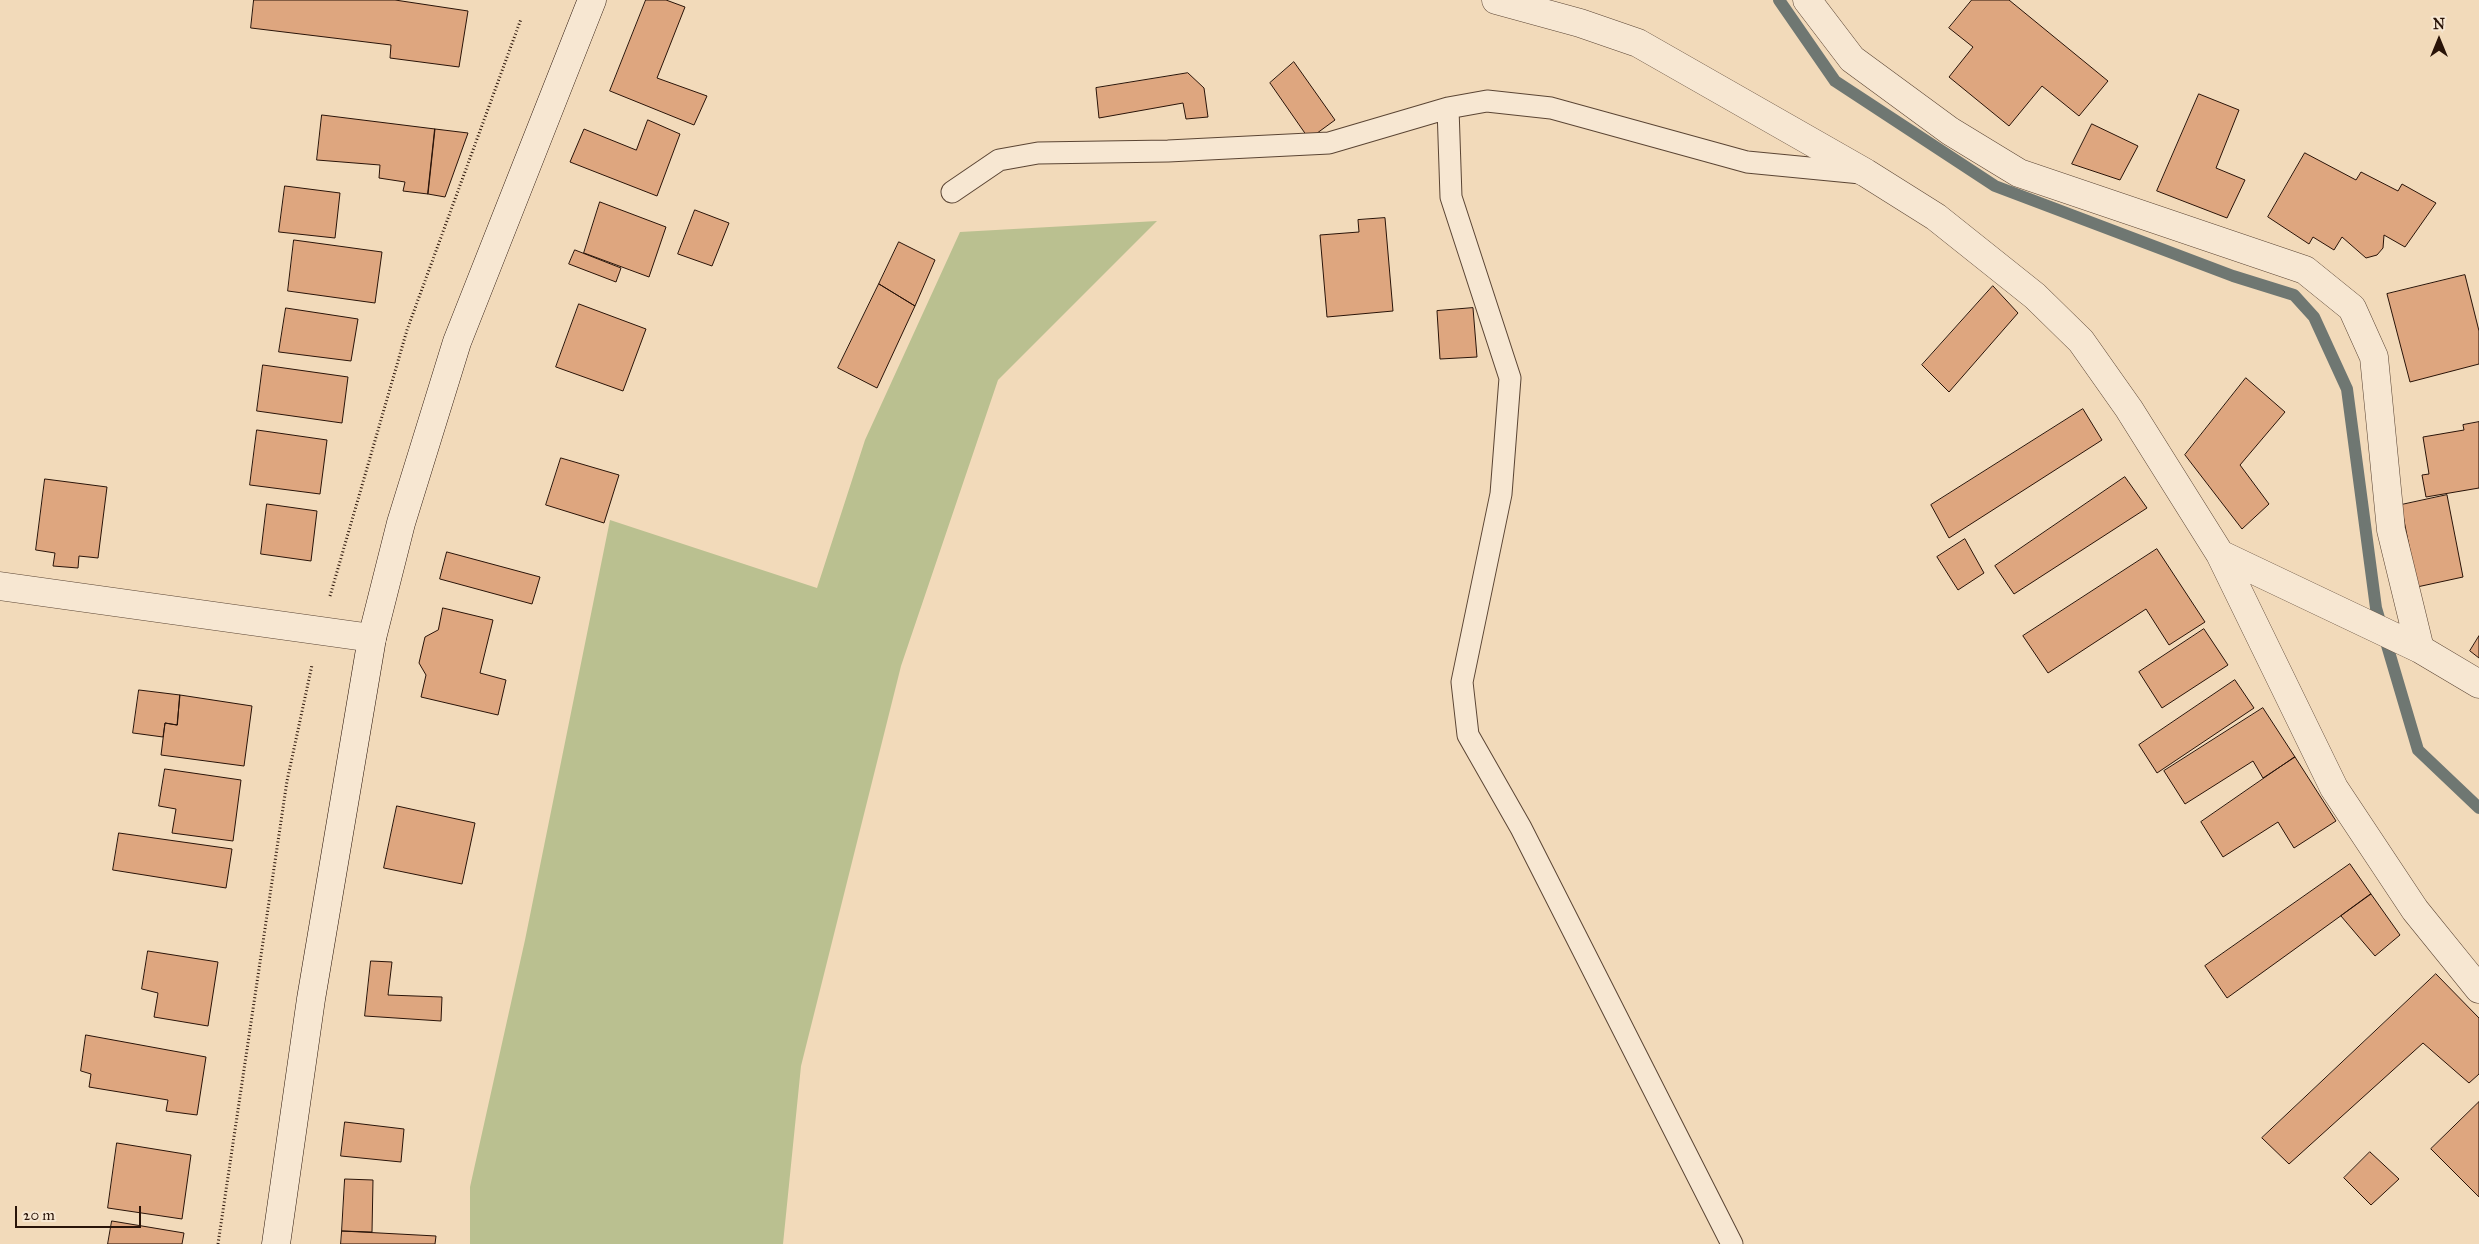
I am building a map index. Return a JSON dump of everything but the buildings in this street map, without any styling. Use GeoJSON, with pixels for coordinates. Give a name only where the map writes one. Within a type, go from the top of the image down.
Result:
{"type":"FeatureCollection","features":[{"type":"Feature","properties":{"kind":"street"},"geometry":{"type":"LineString","coordinates":[[276,1244],[311,999],[372,638],[400,522],[457,342],[592,0]]}},
{"type":"Feature","properties":{"kind":"street"},"geometry":{"type":"LineString","coordinates":[[1496,0],[1580,23],[1638,43],[1866,173],[1936,217],[2035,296],[2080,342],[2129,409],[2220,554],[2334,788],[2415,910],[2479,990]]}},
{"type":"Feature","properties":{"kind":"street"},"geometry":{"type":"LineString","coordinates":[[1807,0],[1852,59],[1950,131],[2019,173],[2305,270],[2352,308],[2374,357],[2391,530],[2420,649]]}},
{"type":"Feature","properties":{"kind":"street"},"geometry":{"type":"LineString","coordinates":[[2220,554],[2420,649],[2479,684]]}},
{"type":"Feature","properties":{"kind":"street"},"geometry":{"type":"LineString","coordinates":[[0,586],[372,638]]}},
{"type":"Feature","properties":{"kind":"lane"},"geometry":{"type":"LineString","coordinates":[[952,192],[999,160],[1038,153],[1168,151],[1329,144],[1448,108],[1488,101],[1551,108],[1747,162],[1866,173]]}},
{"type":"Feature","properties":{"kind":"lane"},"geometry":{"type":"LineString","coordinates":[[1448,108],[1452,197],[1510,378],[1501,494],[1462,682],[1468,735],[1521,828],[1732,1244]]}},
{"type":"Feature","properties":{"kind":"green space"},"geometry":{"type":"Polygon","coordinates":[[[1157,221],[998,380],[901,666],[801,1066],[783,1244],[470,1244],[470,1187],[525,940],[610,520],[817,588],[865,440],[960,232],[1157,221]]]}},
{"type":"Feature","properties":{"kind":"waterway"},"geometry":{"type":"LineString","coordinates":[[1779,0],[1835,81],[1995,186],[2233,276],[2294,295],[2314,317],[2347,389],[2376,608],[2418,750],[2479,808]]}}]}
